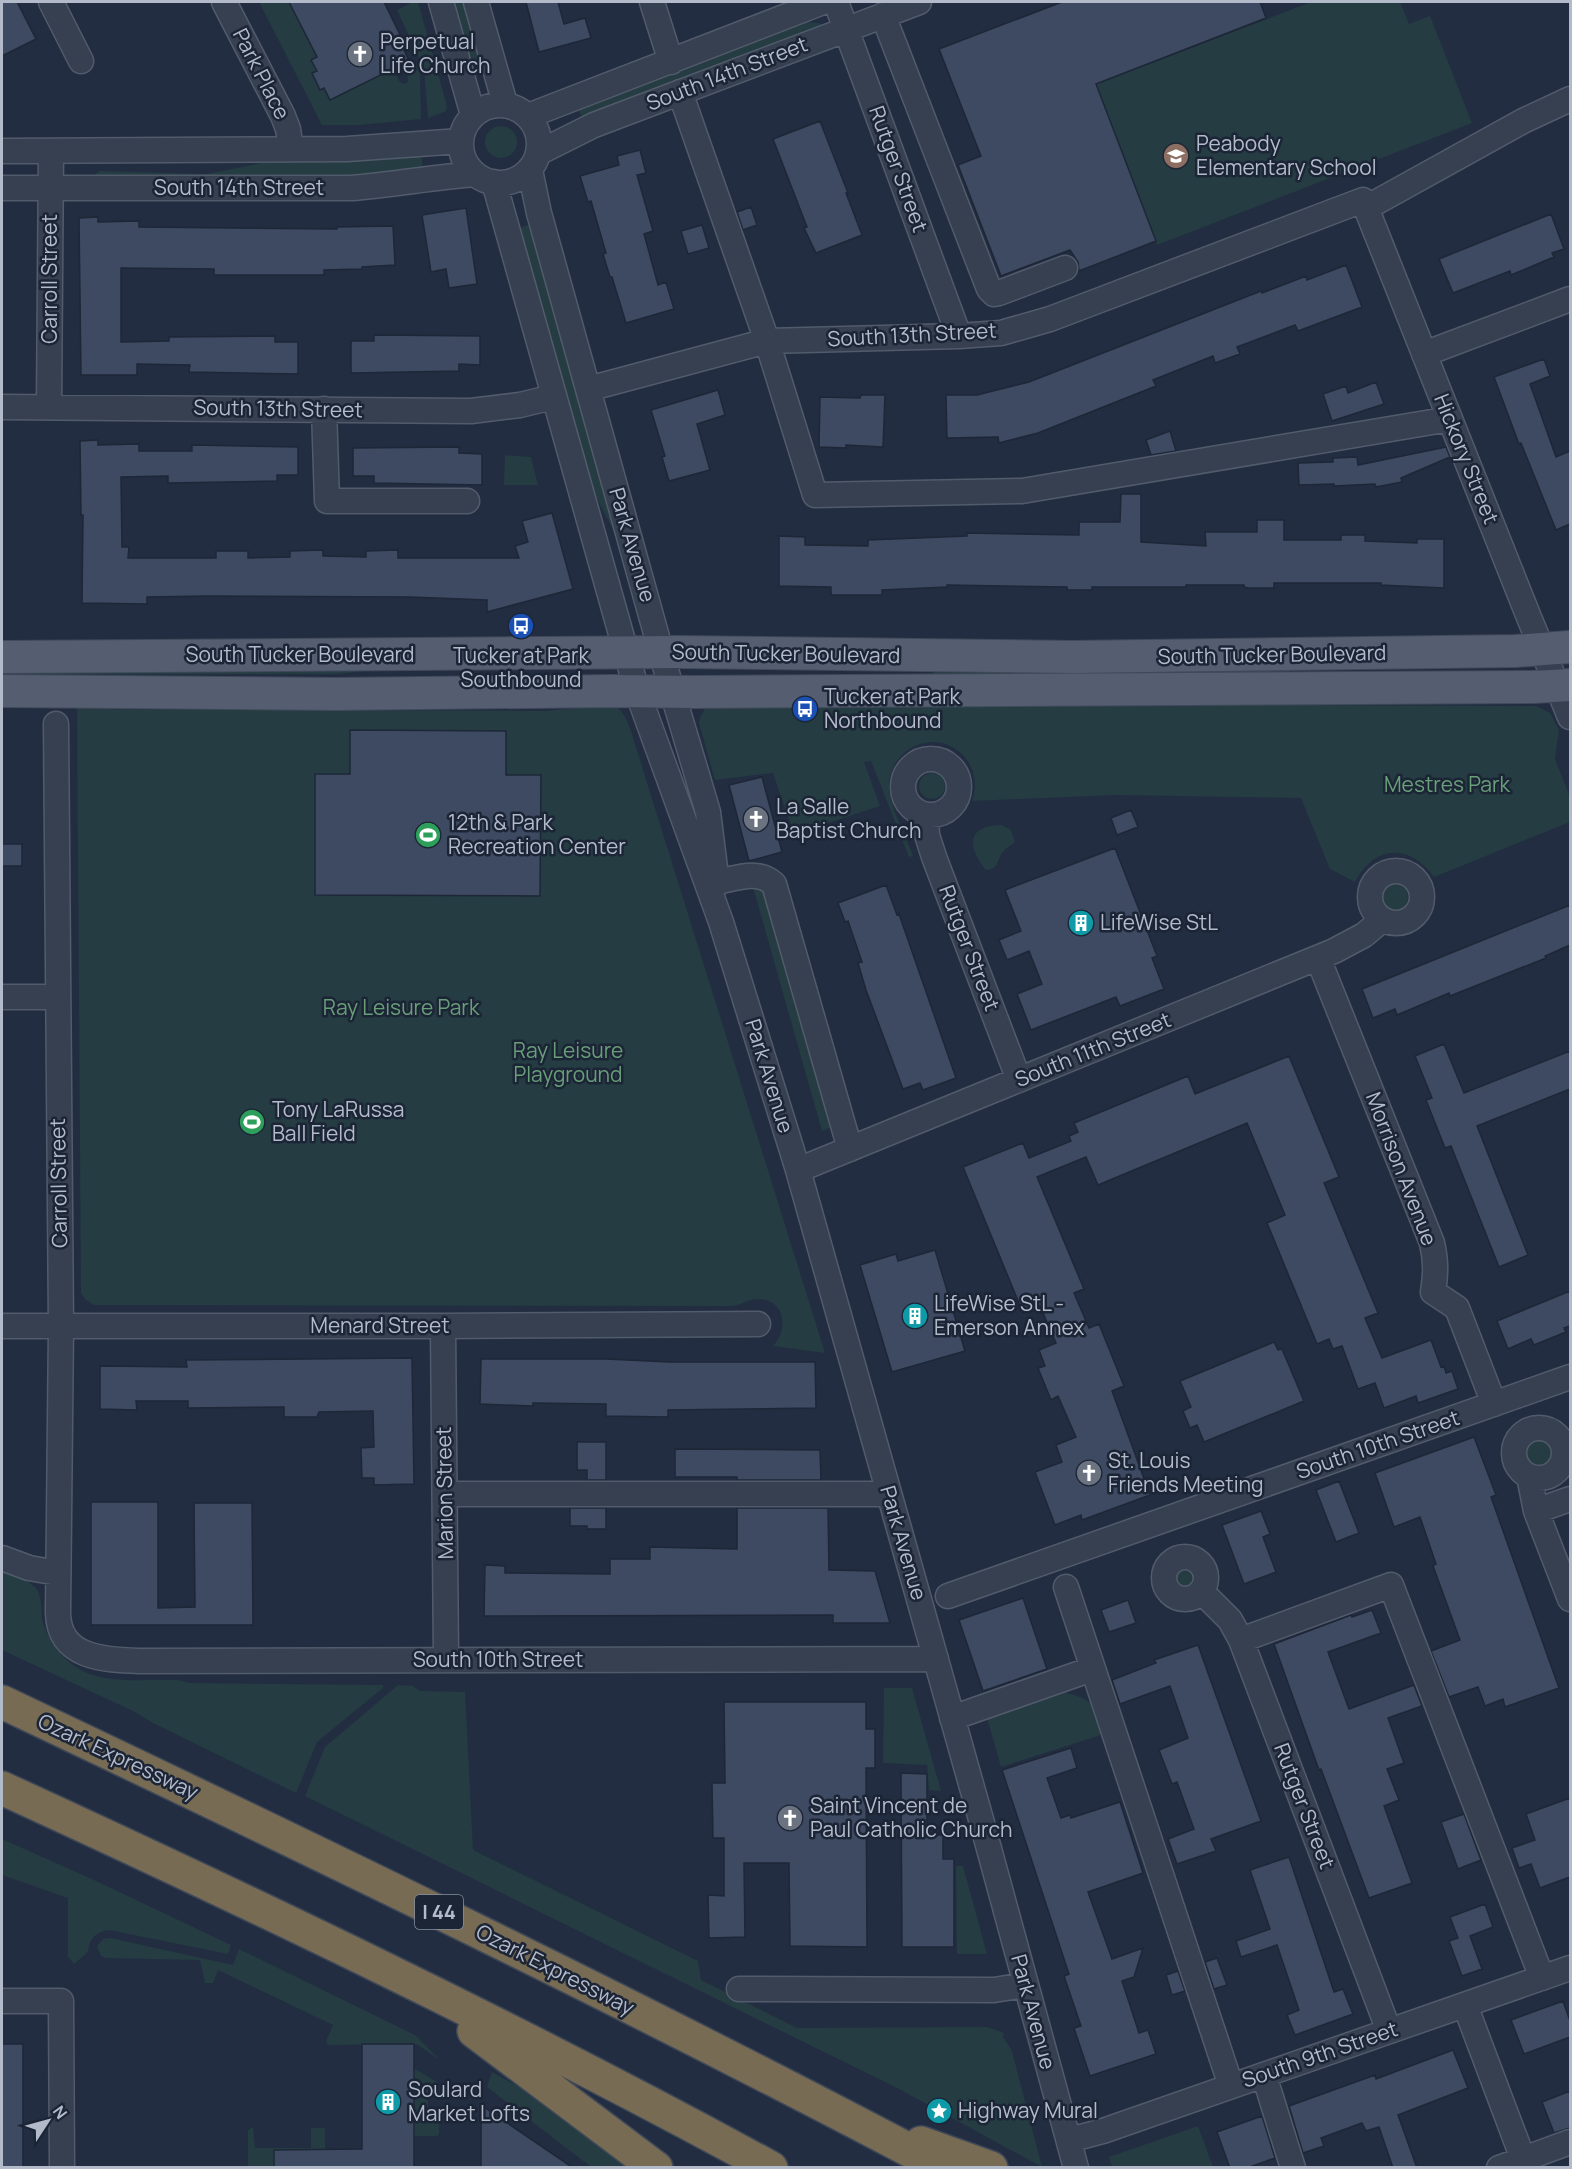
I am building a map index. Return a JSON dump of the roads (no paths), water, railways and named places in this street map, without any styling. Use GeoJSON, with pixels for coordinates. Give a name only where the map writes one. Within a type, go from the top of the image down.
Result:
{"type":"FeatureCollection","features":[{"type":"Feature","properties":{"kind":"highway","name":"Ozark Expressway"},"geometry":{"type":"LineString","coordinates":[[2,1702],[318,1851],[873,2131],[902,2137],[968,2165]]}},
{"type":"Feature","properties":{"kind":"highway"},"geometry":{"type":"LineString","coordinates":[[2,1788],[139,1851],[405,1980],[674,2115],[771,2168]]}},
{"type":"Feature","properties":{"kind":"highway"},"geometry":{"type":"LineString","coordinates":[[405,1980],[656,2168]]}},
{"type":"Feature","properties":{"kind":"main road","name":"South Tucker Boulevard"},"geometry":{"type":"LineString","coordinates":[[2,657],[662,653],[1073,657],[1556,648]]}},
{"type":"Feature","properties":{"kind":"main road","name":"South Tucker Boulevard"},"geometry":{"type":"LineString","coordinates":[[2,692],[336,694],[1564,685]]}},
{"type":"Feature","properties":{"kind":"street"},"geometry":{"type":"LineString","coordinates":[[51,2],[81,61]]}},
{"type":"Feature","properties":{"kind":"street","name":"Park Place"},"geometry":{"type":"LineString","coordinates":[[224,2],[283,116],[291,149]]}},
{"type":"Feature","properties":{"kind":"street"},"geometry":{"type":"LineString","coordinates":[[441,2],[473,115]]}},
{"type":"Feature","properties":{"kind":"street"},"geometry":{"type":"LineString","coordinates":[[476,2],[505,104]]}},
{"type":"Feature","properties":{"kind":"street"},"geometry":{"type":"LineString","coordinates":[[652,2],[671,62]]}},
{"type":"Feature","properties":{"kind":"street","name":"South 14th Street"},"geometry":{"type":"LineString","coordinates":[[528,116],[823,2]]}},
{"type":"Feature","properties":{"kind":"street","name":"Rutger Street"},"geometry":{"type":"LineString","coordinates":[[836,2],[958,336]]}},
{"type":"Feature","properties":{"kind":"street","name":"South 14th Street"},"geometry":{"type":"LineString","coordinates":[[534,162],[594,125],[919,2]]}},
{"type":"Feature","properties":{"kind":"street"},"geometry":{"type":"LineString","coordinates":[[883,15],[989,289],[994,294],[999,294],[1065,268]]}},
{"type":"Feature","properties":{"kind":"street"},"geometry":{"type":"LineString","coordinates":[[680,92],[766,342],[815,495],[1022,491],[1450,419]]}},
{"type":"Feature","properties":{"kind":"street","name":"South 13th Street"},"geometry":{"type":"LineString","coordinates":[[588,389],[766,342],[1000,333],[1050,319],[1364,204],[1570,99]]}},
{"type":"Feature","properties":{"kind":"street"},"geometry":{"type":"LineString","coordinates":[[505,104],[528,116],[539,136],[534,162],[512,182],[502,183],[485,178],[468,166],[462,154],[461,141],[465,128],[473,115],[489,106],[505,104]]}},
{"type":"Feature","properties":{"kind":"street","name":"South 14th Street"},"geometry":{"type":"LineString","coordinates":[[2,151],[347,149],[461,141]]}},
{"type":"Feature","properties":{"kind":"street","name":"Carroll Street"},"geometry":{"type":"LineString","coordinates":[[49,407],[51,151]]}},
{"type":"Feature","properties":{"kind":"street","name":"Park Avenue"},"geometry":{"type":"LineString","coordinates":[[534,162],[539,213],[708,812],[721,922]]}},
{"type":"Feature","properties":{"kind":"street","name":"South 14th Street"},"geometry":{"type":"LineString","coordinates":[[2,188],[351,188],[450,176],[485,178]]}},
{"type":"Feature","properties":{"kind":"street","name":"Park Avenue"},"geometry":{"type":"LineString","coordinates":[[485,178],[553,397],[637,691],[721,922],[798,1170],[1076,2168]]}},
{"type":"Feature","properties":{"kind":"street","name":"Hickory Street"},"geometry":{"type":"LineString","coordinates":[[1364,204],[1450,419],[1556,648],[1570,717]]}},
{"type":"Feature","properties":{"kind":"street"},"geometry":{"type":"LineString","coordinates":[[1424,354],[1570,299]]}},
{"type":"Feature","properties":{"kind":"street","name":"South 13th Street"},"geometry":{"type":"LineString","coordinates":[[2,406],[471,411],[520,405],[553,397]]}},
{"type":"Feature","properties":{"kind":"street"},"geometry":{"type":"LineString","coordinates":[[324,409],[327,501],[467,501]]}},
{"type":"Feature","properties":{"kind":"street","name":"Carroll Street"},"geometry":{"type":"LineString","coordinates":[[56,724],[61,1326],[58,1621],[60,1631],[66,1640]]}},
{"type":"Feature","properties":{"kind":"street","name":"Rutger Street"},"geometry":{"type":"LineString","coordinates":[[926,815],[927,835],[934,856],[1019,1080]]}},
{"type":"Feature","properties":{"kind":"street"},"geometry":{"type":"LineString","coordinates":[[717,882],[757,876],[767,878],[774,884],[850,1149]]}},
{"type":"Feature","properties":{"kind":"street","name":"South 11th Street"},"geometry":{"type":"LineString","coordinates":[[798,1170],[1318,958],[1354,942],[1382,920]]}},
{"type":"Feature","properties":{"kind":"street","name":"Morrison Avenue"},"geometry":{"type":"LineString","coordinates":[[1318,958],[1432,1243],[1436,1259],[1433,1292],[1457,1308],[1494,1404]]}},
{"type":"Feature","properties":{"kind":"street"},"geometry":{"type":"LineString","coordinates":[[2,997],[57,997]]}},
{"type":"Feature","properties":{"kind":"street","name":"Menard Street"},"geometry":{"type":"LineString","coordinates":[[2,1326],[758,1324]]}},
{"type":"Feature","properties":{"kind":"street","name":"Marion Street"},"geometry":{"type":"LineString","coordinates":[[443,1326],[446,1659]]}},
{"type":"Feature","properties":{"kind":"street","name":"South 10th Street"},"geometry":{"type":"LineString","coordinates":[[948,1596],[1570,1377]]}},
{"type":"Feature","properties":{"kind":"street"},"geometry":{"type":"LineString","coordinates":[[1529,1476],[1536,1511],[1570,1599]]}},
{"type":"Feature","properties":{"kind":"street"},"geometry":{"type":"LineString","coordinates":[[445,1494],[889,1494]]}},
{"type":"Feature","properties":{"kind":"street"},"geometry":{"type":"LineString","coordinates":[[1536,1511],[1570,1499]]}},
{"type":"Feature","properties":{"kind":"street"},"geometry":{"type":"LineString","coordinates":[[2,1558],[29,1568],[58,1573]]}},
{"type":"Feature","properties":{"kind":"street"},"geometry":{"type":"LineString","coordinates":[[1241,1640],[1391,1586],[1542,1978]]}},
{"type":"Feature","properties":{"kind":"street"},"geometry":{"type":"LineString","coordinates":[[1066,1587],[1231,2086]]}},
{"type":"Feature","properties":{"kind":"street","name":"Rutger Street"},"geometry":{"type":"LineString","coordinates":[[1202,1591],[1230,1620],[1241,1640],[1389,2031]]}},
{"type":"Feature","properties":{"kind":"street","name":"South 10th Street"},"geometry":{"type":"LineString","coordinates":[[66,1640],[84,1653],[111,1660],[936,1659]]}},
{"type":"Feature","properties":{"kind":"street"},"geometry":{"type":"LineString","coordinates":[[952,1718],[1092,1669]]}},
{"type":"Feature","properties":{"kind":"street","name":"South 9th Street"},"geometry":{"type":"LineString","coordinates":[[1069,2140],[1103,2131],[1570,1968]]}},
{"type":"Feature","properties":{"kind":"street"},"geometry":{"type":"LineString","coordinates":[[739,1989],[994,1990],[1025,1985]]}},
{"type":"Feature","properties":{"kind":"street"},"geometry":{"type":"LineString","coordinates":[[2,2001],[61,2001],[62,2168]]}},
{"type":"Feature","properties":{"kind":"street"},"geometry":{"type":"LineString","coordinates":[[1465,2005],[1523,2159]]}},
{"type":"Feature","properties":{"kind":"street"},"geometry":{"type":"LineString","coordinates":[[1264,2075],[1293,2168]]}},
{"type":"Feature","properties":{"kind":"street"},"geometry":{"type":"LineString","coordinates":[[1499,2168],[1570,2142]]}},
{"type":"Feature","properties":{"kind":"place","name":"Perpetual Life Church"},"geometry":{"type":"Point","coordinates":[360,54]}},
{"type":"Feature","properties":{"kind":"place","name":"Peabody Elementary School"},"geometry":{"type":"Point","coordinates":[1176,156]}},
{"type":"Feature","properties":{"kind":"place","name":"Tucker at Park Southbound"},"geometry":{"type":"Point","coordinates":[521,626]}},
{"type":"Feature","properties":{"kind":"place","name":"Tucker at Park Northbound"},"geometry":{"type":"Point","coordinates":[805,709]}},
{"type":"Feature","properties":{"kind":"place","name":"La Salle Baptist Church"},"geometry":{"type":"Point","coordinates":[756,819]}},
{"type":"Feature","properties":{"kind":"place","name":"12th & Park Recreation Center"},"geometry":{"type":"Point","coordinates":[428,835]}},
{"type":"Feature","properties":{"kind":"place","name":"LifeWise StL"},"geometry":{"type":"Point","coordinates":[1081,923]}},
{"type":"Feature","properties":{"kind":"place","name":"Tony LaRussa Ball Field"},"geometry":{"type":"Point","coordinates":[252,1122]}},
{"type":"Feature","properties":{"kind":"place","name":"LifeWise StL - Emerson Annex"},"geometry":{"type":"Point","coordinates":[915,1316]}},
{"type":"Feature","properties":{"kind":"place","name":"St. Louis Friends Meeting"},"geometry":{"type":"Point","coordinates":[1089,1473]}},
{"type":"Feature","properties":{"kind":"place","name":"Saint Vincent de Paul Catholic Church"},"geometry":{"type":"Point","coordinates":[790,1818]}},
{"type":"Feature","properties":{"kind":"place","name":"Soulard Market Lofts"},"geometry":{"type":"Point","coordinates":[388,2102]}},
{"type":"Feature","properties":{"kind":"place","name":"Highway Mural"},"geometry":{"type":"Point","coordinates":[939,2111]}},
{"type":"Feature","properties":{"kind":"park label","name":"Mestres Park"},"geometry":{"type":"Point","coordinates":[1447,785]}},
{"type":"Feature","properties":{"kind":"park label","name":"Ray Leisure Park"},"geometry":{"type":"Point","coordinates":[401,1008]}},
{"type":"Feature","properties":{"kind":"park label","name":"Ray Leisure Playground"},"geometry":{"type":"Point","coordinates":[568,1063]}}]}
